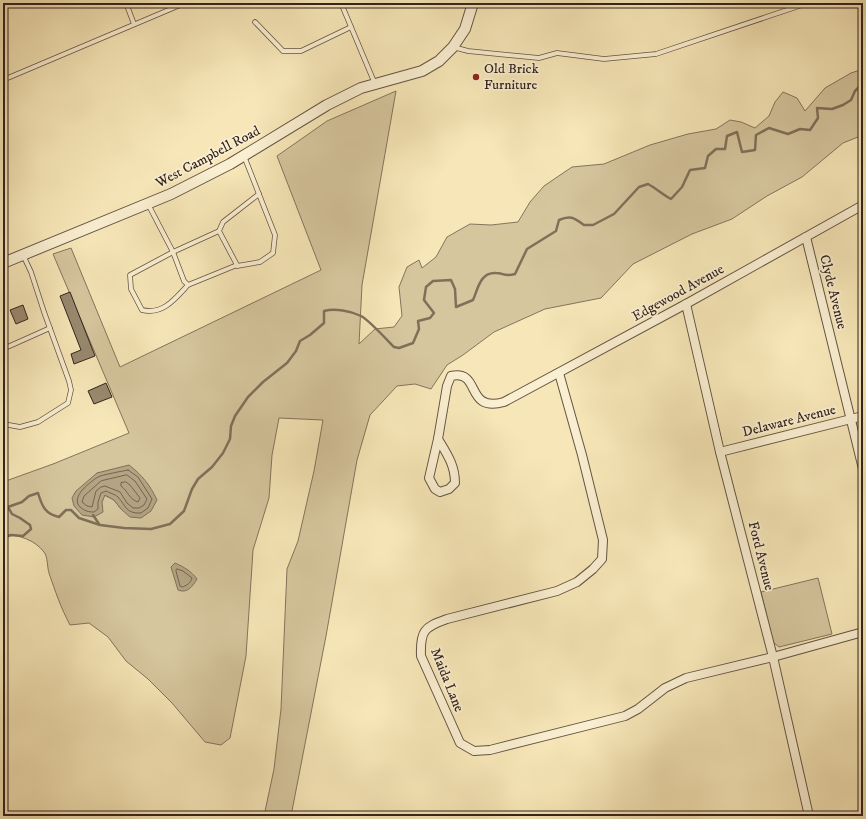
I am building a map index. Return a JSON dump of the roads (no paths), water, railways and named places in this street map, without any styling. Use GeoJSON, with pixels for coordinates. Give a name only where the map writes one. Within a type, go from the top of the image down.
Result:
{"type":"FeatureCollection","features":[{"type":"Feature","properties":{"kind":"street","name":"West Campbell Road"},"geometry":{"type":"LineString","coordinates":[[3,262],[171,194],[230,164],[327,105],[361,88],[422,71],[439,61],[453,47],[465,29],[473,3]]}},
{"type":"Feature","properties":{"kind":"street","name":"Edgewood Avenue"},"geometry":{"type":"LineString","coordinates":[[438,439],[447,386],[451,376],[459,374],[465,377],[470,382],[480,400],[487,404],[495,405],[504,402],[686,304],[863,205]]}},
{"type":"Feature","properties":{"kind":"street","name":"Clyde Avenue"},"geometry":{"type":"LineString","coordinates":[[806,237],[863,469]]}},
{"type":"Feature","properties":{"kind":"street","name":"Ford Avenue"},"geometry":{"type":"LineString","coordinates":[[686,304],[720,452],[773,657],[809,816]]}},
{"type":"Feature","properties":{"kind":"street","name":"Maida Lane"},"geometry":{"type":"LineString","coordinates":[[559,373],[582,455],[603,540],[602,559],[593,569],[577,582],[557,591],[447,619],[432,624],[424,632],[420,640],[421,656],[460,743],[474,751],[490,750],[625,716],[638,709],[665,688],[686,678],[773,657],[863,632]]}},
{"type":"Feature","properties":{"kind":"street","name":"Delaware Avenue"},"geometry":{"type":"LineString","coordinates":[[720,452],[863,416]]}},
{"type":"Feature","properties":{"kind":"street"},"geometry":{"type":"LineString","coordinates":[[438,439],[450,458],[455,471],[455,483],[449,490],[440,492],[435,489],[429,478],[438,439]]}},
{"type":"Feature","properties":{"kind":"lane"},"geometry":{"type":"LineString","coordinates":[[126,3],[134,24]]}},
{"type":"Feature","properties":{"kind":"lane"},"geometry":{"type":"LineString","coordinates":[[3,80],[185,3]]}},
{"type":"Feature","properties":{"kind":"lane"},"geometry":{"type":"LineString","coordinates":[[341,3],[375,84]]}},
{"type":"Feature","properties":{"kind":"lane"},"geometry":{"type":"LineString","coordinates":[[453,47],[468,51],[539,58],[557,53],[604,59],[656,54],[808,3]]}},
{"type":"Feature","properties":{"kind":"lane"},"geometry":{"type":"LineString","coordinates":[[255,22],[283,51],[301,51],[351,28]]}},
{"type":"Feature","properties":{"kind":"lane"},"geometry":{"type":"LineString","coordinates":[[244,156],[259,194],[275,235],[273,253],[260,262],[237,266],[188,285],[170,304],[151,312],[142,310],[131,289],[130,275],[173,252],[219,231],[223,222],[259,194]]}},
{"type":"Feature","properties":{"kind":"lane"},"geometry":{"type":"LineString","coordinates":[[148,204],[173,252],[184,281],[188,285]]}},
{"type":"Feature","properties":{"kind":"lane"},"geometry":{"type":"LineString","coordinates":[[219,231],[237,266]]}},
{"type":"Feature","properties":{"kind":"lane"},"geometry":{"type":"LineString","coordinates":[[3,424],[20,427],[38,422],[68,403],[71,390],[69,380],[31,272],[23,254]]}},
{"type":"Feature","properties":{"kind":"lane"},"geometry":{"type":"LineString","coordinates":[[3,349],[50,328]]}},
{"type":"Feature","properties":{"kind":"water"},"geometry":{"type":"Polygon","coordinates":[[[129,465],[145,481],[157,500],[151,511],[141,518],[130,517],[114,500],[105,495],[102,502],[103,512],[94,517],[82,515],[74,506],[72,498],[76,491],[97,473],[129,465]]]}},
{"type":"Feature","properties":{"kind":"water"},"geometry":{"type":"Polygon","coordinates":[[[175,563],[187,570],[197,579],[192,587],[187,590],[178,590],[171,567],[175,563]]]}},
{"type":"Feature","properties":{"kind":"waterway"},"geometry":{"type":"LineString","coordinates":[[3,538],[11,535],[23,536],[31,529],[30,525],[12,514],[8,507],[22,502],[29,496],[38,493],[47,512],[54,516],[59,517],[66,510],[71,510],[79,518],[100,525],[151,529],[170,524],[184,511],[192,489],[198,479],[212,467],[223,453],[230,439],[231,426],[235,416],[248,397],[263,382],[287,363],[296,351],[300,341],[324,323],[324,311],[343,310],[361,316],[394,347],[399,348],[413,343],[419,329],[418,321],[430,318],[434,313],[424,300],[426,287],[433,281],[451,280],[455,289],[456,307],[473,300],[480,282],[486,275],[491,273],[506,275],[515,274],[527,249],[556,231],[559,220],[563,218],[570,218],[575,219],[584,225],[593,225],[614,214],[639,187],[648,184],[671,199],[682,187],[690,170],[705,168],[708,156],[716,149],[725,149],[727,136],[737,132],[742,152],[755,150],[756,135],[769,128],[788,134],[800,129],[810,130],[818,118],[817,108],[832,109],[843,105],[851,100],[855,91],[863,83]]}},
{"type":"Feature","properties":{"kind":"waterway"},"geometry":{"type":"LineString","coordinates":[[93,515],[99,524]]}},
{"type":"Feature","properties":{"kind":"place","name":"Old Brick Furniture"},"geometry":{"type":"Point","coordinates":[476,77]}}]}
